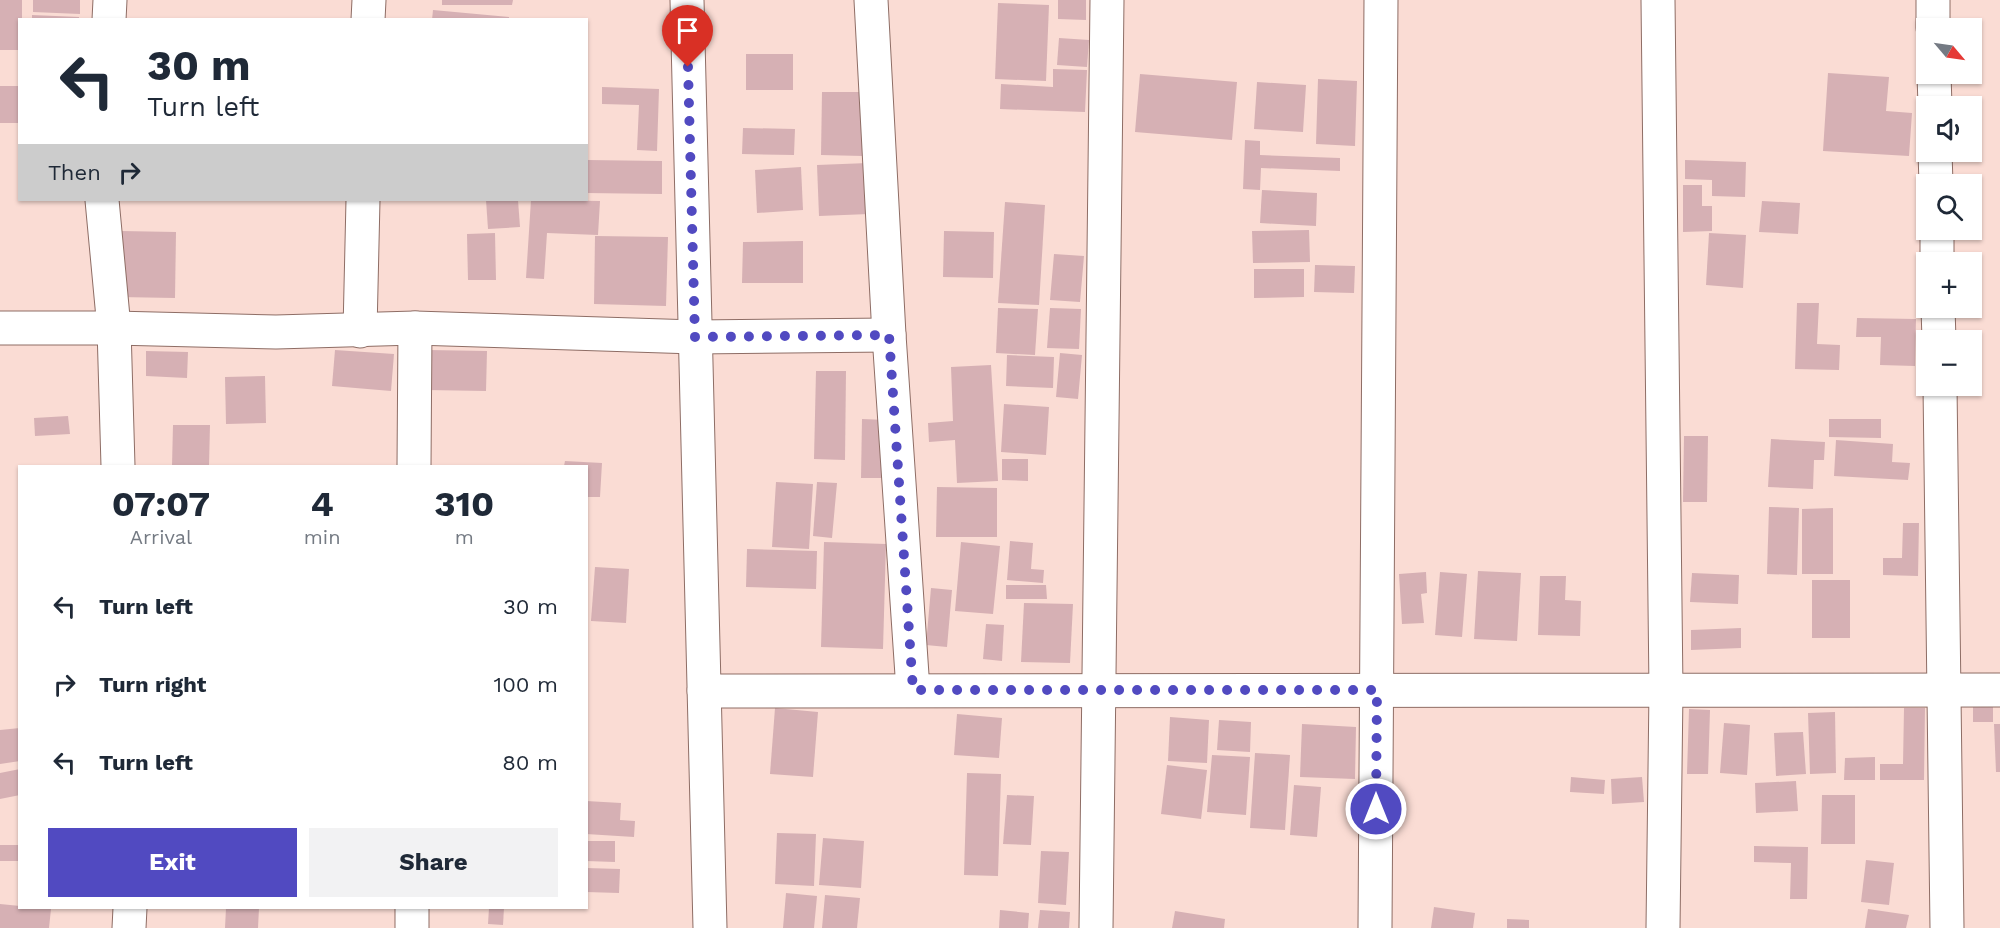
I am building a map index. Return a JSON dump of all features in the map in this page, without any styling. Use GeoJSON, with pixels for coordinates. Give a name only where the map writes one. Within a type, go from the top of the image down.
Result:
{"type":"FeatureCollection","features":[{"type":"Feature","properties":{"kind":"street"},"geometry":{"type":"LineString","coordinates":[[109,18],[110,0]]}},
{"type":"Feature","properties":{"kind":"street"},"geometry":{"type":"LineString","coordinates":[[368,18],[369,0]]}},
{"type":"Feature","properties":{"kind":"street"},"geometry":{"type":"LineString","coordinates":[[687,0],[710,928]]}},
{"type":"Feature","properties":{"kind":"street"},"geometry":{"type":"LineString","coordinates":[[871,0],[889,335],[913,690]]}},
{"type":"Feature","properties":{"kind":"street"},"geometry":{"type":"LineString","coordinates":[[1096,928],[1107,0]]}},
{"type":"Feature","properties":{"kind":"street"},"geometry":{"type":"LineString","coordinates":[[1375,928],[1381,0]]}},
{"type":"Feature","properties":{"kind":"street"},"geometry":{"type":"LineString","coordinates":[[1658,0],[1666,690],[1663,928]]}},
{"type":"Feature","properties":{"kind":"street"},"geometry":{"type":"LineString","coordinates":[[1933,0],[1933,18]]}},
{"type":"Feature","properties":{"kind":"street"},"geometry":{"type":"LineString","coordinates":[[102,201],[114,328],[118,465]]}},
{"type":"Feature","properties":{"kind":"street"},"geometry":{"type":"LineString","coordinates":[[360,331],[363,201]]}},
{"type":"Feature","properties":{"kind":"street"},"geometry":{"type":"LineString","coordinates":[[0,328],[276,332],[415,328],[695,337],[889,335]]}},
{"type":"Feature","properties":{"kind":"street"},"geometry":{"type":"LineString","coordinates":[[414,465],[415,328]]}},
{"type":"Feature","properties":{"kind":"street"},"geometry":{"type":"LineString","coordinates":[[1940,396],[1947,928]]}},
{"type":"Feature","properties":{"kind":"street"},"geometry":{"type":"LineString","coordinates":[[704,691],[2000,690]]}},
{"type":"Feature","properties":{"kind":"street"},"geometry":{"type":"LineString","coordinates":[[129,928],[130,909]]}},
{"type":"Feature","properties":{"kind":"street"},"geometry":{"type":"LineString","coordinates":[[411,928],[412,909]]}},
{"type":"Feature","properties":{"kind":"building"},"geometry":{"type":"Polygon","coordinates":[[[0,0],[22,0],[22,18],[18,18],[18,50],[0,50],[0,0]]]}},
{"type":"Feature","properties":{"kind":"building"},"geometry":{"type":"Polygon","coordinates":[[[33,0],[80,0],[80,14],[33,12],[33,0]]]}},
{"type":"Feature","properties":{"kind":"building"},"geometry":{"type":"Polygon","coordinates":[[[442,0],[513,0],[512,5],[442,5],[442,0]]]}},
{"type":"Feature","properties":{"kind":"building"},"geometry":{"type":"Polygon","coordinates":[[[1058,0],[1086,0],[1086,20],[1058,19],[1058,0]]]}},
{"type":"Feature","properties":{"kind":"building"},"geometry":{"type":"Polygon","coordinates":[[[998,3],[1049,5],[1046,81],[995,79],[998,3]]]}},
{"type":"Feature","properties":{"kind":"building"},"geometry":{"type":"Polygon","coordinates":[[[433,10],[509,17],[509,18],[432,18],[433,10]]]}},
{"type":"Feature","properties":{"kind":"building"},"geometry":{"type":"Polygon","coordinates":[[[32,15],[79,17],[79,18],[32,18],[32,15]]]}},
{"type":"Feature","properties":{"kind":"building"},"geometry":{"type":"Polygon","coordinates":[[[1059,38],[1089,40],[1087,67],[1057,65],[1059,38]]]}},
{"type":"Feature","properties":{"kind":"building"},"geometry":{"type":"Polygon","coordinates":[[[746,54],[793,54],[793,90],[746,90],[746,54]]]}},
{"type":"Feature","properties":{"kind":"building"},"geometry":{"type":"Polygon","coordinates":[[[1053,69],[1087,70],[1085,112],[1000,109],[1001,84],[1053,87],[1053,69]]]}},
{"type":"Feature","properties":{"kind":"building"},"geometry":{"type":"Polygon","coordinates":[[[1828,73],[1889,77],[1886,111],[1912,113],[1909,156],[1823,151],[1828,73]]]}},
{"type":"Feature","properties":{"kind":"building"},"geometry":{"type":"Polygon","coordinates":[[[1140,74],[1237,82],[1232,140],[1135,132],[1140,74]]]}},
{"type":"Feature","properties":{"kind":"building"},"geometry":{"type":"Polygon","coordinates":[[[1318,79],[1357,81],[1355,146],[1316,144],[1318,79]]]}},
{"type":"Feature","properties":{"kind":"building"},"geometry":{"type":"Polygon","coordinates":[[[1257,82],[1306,85],[1303,132],[1254,129],[1257,82]]]}},
{"type":"Feature","properties":{"kind":"building"},"geometry":{"type":"Polygon","coordinates":[[[0,86],[18,86],[18,123],[0,123],[0,86]]]}},
{"type":"Feature","properties":{"kind":"building"},"geometry":{"type":"Polygon","coordinates":[[[602,87],[659,89],[657,151],[637,150],[639,105],[602,104],[602,87]]]}},
{"type":"Feature","properties":{"kind":"building"},"geometry":{"type":"Polygon","coordinates":[[[822,92],[864,92],[863,156],[821,155],[822,92]]]}},
{"type":"Feature","properties":{"kind":"building"},"geometry":{"type":"Polygon","coordinates":[[[743,128],[795,129],[794,155],[742,154],[743,128]]]}},
{"type":"Feature","properties":{"kind":"building"},"geometry":{"type":"Polygon","coordinates":[[[1245,140],[1260,141],[1260,155],[1340,158],[1340,171],[1261,168],[1260,190],[1243,189],[1245,140]]]}},
{"type":"Feature","properties":{"kind":"building"},"geometry":{"type":"Polygon","coordinates":[[[588,160],[662,161],[662,194],[588,193],[588,160]]]}},
{"type":"Feature","properties":{"kind":"building"},"geometry":{"type":"Polygon","coordinates":[[[1685,160],[1746,162],[1745,197],[1712,196],[1712,180],[1685,179],[1685,160]]]}},
{"type":"Feature","properties":{"kind":"building"},"geometry":{"type":"Polygon","coordinates":[[[868,163],[869,214],[819,216],[817,165],[868,163]]]}},
{"type":"Feature","properties":{"kind":"building"},"geometry":{"type":"Polygon","coordinates":[[[801,167],[803,210],[757,213],[755,170],[801,167]]]}},
{"type":"Feature","properties":{"kind":"building"},"geometry":{"type":"Polygon","coordinates":[[[1683,185],[1702,185],[1702,206],[1712,206],[1712,231],[1683,232],[1683,185]]]}},
{"type":"Feature","properties":{"kind":"building"},"geometry":{"type":"Polygon","coordinates":[[[1262,190],[1317,193],[1316,226],[1260,223],[1262,190]]]}},
{"type":"Feature","properties":{"kind":"building"},"geometry":{"type":"Polygon","coordinates":[[[486,201],[518,201],[520,227],[488,229],[486,201]]]}},
{"type":"Feature","properties":{"kind":"building"},"geometry":{"type":"Polygon","coordinates":[[[531,201],[600,201],[598,235],[547,233],[544,279],[526,278],[531,201]]]}},
{"type":"Feature","properties":{"kind":"building"},"geometry":{"type":"Polygon","coordinates":[[[1762,201],[1800,203],[1798,234],[1759,232],[1762,201]]]}},
{"type":"Feature","properties":{"kind":"building"},"geometry":{"type":"Polygon","coordinates":[[[1005,202],[1045,205],[1039,305],[998,303],[1005,202]]]}},
{"type":"Feature","properties":{"kind":"building"},"geometry":{"type":"Polygon","coordinates":[[[1309,230],[1310,262],[1253,263],[1252,231],[1309,230]]]}},
{"type":"Feature","properties":{"kind":"building"},"geometry":{"type":"Polygon","coordinates":[[[121,231],[176,232],[175,298],[119,297],[121,231]]]}},
{"type":"Feature","properties":{"kind":"building"},"geometry":{"type":"Polygon","coordinates":[[[944,231],[994,232],[993,278],[943,277],[944,231]]]}},
{"type":"Feature","properties":{"kind":"building"},"geometry":{"type":"Polygon","coordinates":[[[495,233],[496,280],[468,280],[467,234],[495,233]]]}},
{"type":"Feature","properties":{"kind":"building"},"geometry":{"type":"Polygon","coordinates":[[[1709,233],[1746,235],[1743,288],[1706,285],[1709,233]]]}},
{"type":"Feature","properties":{"kind":"building"},"geometry":{"type":"Polygon","coordinates":[[[595,236],[668,237],[666,306],[594,304],[595,236]]]}},
{"type":"Feature","properties":{"kind":"building"},"geometry":{"type":"Polygon","coordinates":[[[803,241],[803,283],[742,283],[743,242],[803,241]]]}},
{"type":"Feature","properties":{"kind":"building"},"geometry":{"type":"Polygon","coordinates":[[[1054,254],[1084,256],[1080,302],[1050,300],[1054,254]]]}},
{"type":"Feature","properties":{"kind":"building"},"geometry":{"type":"Polygon","coordinates":[[[1315,265],[1355,266],[1354,293],[1314,292],[1315,265]]]}},
{"type":"Feature","properties":{"kind":"building"},"geometry":{"type":"Polygon","coordinates":[[[1254,269],[1304,269],[1304,297],[1254,298],[1254,269]]]}},
{"type":"Feature","properties":{"kind":"building"},"geometry":{"type":"Polygon","coordinates":[[[1797,303],[1819,303],[1817,344],[1840,345],[1839,370],[1795,369],[1797,303]]]}},
{"type":"Feature","properties":{"kind":"building"},"geometry":{"type":"Polygon","coordinates":[[[998,308],[1038,309],[1035,355],[996,353],[998,308]]]}},
{"type":"Feature","properties":{"kind":"building"},"geometry":{"type":"Polygon","coordinates":[[[1050,308],[1081,309],[1079,349],[1047,348],[1050,308]]]}},
{"type":"Feature","properties":{"kind":"building"},"geometry":{"type":"Polygon","coordinates":[[[1857,318],[1916,319],[1915,366],[1880,365],[1881,337],[1856,337],[1857,318]]]}},
{"type":"Feature","properties":{"kind":"building"},"geometry":{"type":"Polygon","coordinates":[[[335,350],[394,354],[391,391],[332,386],[335,350]]]}},
{"type":"Feature","properties":{"kind":"building"},"geometry":{"type":"Polygon","coordinates":[[[428,350],[487,351],[486,391],[427,390],[428,350]]]}},
{"type":"Feature","properties":{"kind":"building"},"geometry":{"type":"Polygon","coordinates":[[[146,351],[188,352],[187,378],[146,376],[146,351]]]}},
{"type":"Feature","properties":{"kind":"building"},"geometry":{"type":"Polygon","coordinates":[[[1060,353],[1082,355],[1078,399],[1056,397],[1060,353]]]}},
{"type":"Feature","properties":{"kind":"building"},"geometry":{"type":"Polygon","coordinates":[[[1007,355],[1054,357],[1053,388],[1006,386],[1007,355]]]}},
{"type":"Feature","properties":{"kind":"building"},"geometry":{"type":"Polygon","coordinates":[[[991,365],[998,481],[957,483],[955,440],[929,442],[928,423],[953,421],[951,367],[991,365]]]}},
{"type":"Feature","properties":{"kind":"building"},"geometry":{"type":"Polygon","coordinates":[[[816,371],[846,371],[845,460],[814,459],[816,371]]]}},
{"type":"Feature","properties":{"kind":"building"},"geometry":{"type":"Polygon","coordinates":[[[265,376],[266,423],[226,424],[225,377],[265,376]]]}},
{"type":"Feature","properties":{"kind":"building"},"geometry":{"type":"Polygon","coordinates":[[[1004,404],[1049,407],[1046,455],[1001,452],[1004,404]]]}},
{"type":"Feature","properties":{"kind":"building"},"geometry":{"type":"Polygon","coordinates":[[[68,416],[70,434],[35,436],[34,418],[68,416]]]}},
{"type":"Feature","properties":{"kind":"building"},"geometry":{"type":"Polygon","coordinates":[[[862,419],[886,420],[884,478],[861,478],[862,419]]]}},
{"type":"Feature","properties":{"kind":"building"},"geometry":{"type":"Polygon","coordinates":[[[1829,419],[1881,419],[1881,438],[1829,437],[1829,419]]]}},
{"type":"Feature","properties":{"kind":"building"},"geometry":{"type":"Polygon","coordinates":[[[173,425],[210,425],[209,465],[172,465],[173,425]]]}},
{"type":"Feature","properties":{"kind":"building"},"geometry":{"type":"Polygon","coordinates":[[[1684,436],[1708,436],[1707,502],[1683,502],[1684,436]]]}},
{"type":"Feature","properties":{"kind":"building"},"geometry":{"type":"Polygon","coordinates":[[[1771,439],[1825,442],[1824,460],[1814,460],[1813,489],[1768,487],[1771,439]]]}},
{"type":"Feature","properties":{"kind":"building"},"geometry":{"type":"Polygon","coordinates":[[[1836,440],[1893,444],[1892,462],[1910,463],[1908,480],[1834,476],[1836,440]]]}},
{"type":"Feature","properties":{"kind":"building"},"geometry":{"type":"Polygon","coordinates":[[[1002,459],[1028,459],[1028,481],[1002,480],[1002,459]]]}},
{"type":"Feature","properties":{"kind":"building"},"geometry":{"type":"Polygon","coordinates":[[[565,461],[602,463],[600,497],[588,497],[588,465],[564,465],[565,461]]]}},
{"type":"Feature","properties":{"kind":"building"},"geometry":{"type":"Polygon","coordinates":[[[776,482],[813,484],[809,549],[772,547],[776,482]]]}},
{"type":"Feature","properties":{"kind":"building"},"geometry":{"type":"Polygon","coordinates":[[[817,482],[837,483],[832,538],[813,536],[817,482]]]}},
{"type":"Feature","properties":{"kind":"building"},"geometry":{"type":"Polygon","coordinates":[[[937,487],[997,488],[997,537],[936,537],[937,487]]]}},
{"type":"Feature","properties":{"kind":"building"},"geometry":{"type":"Polygon","coordinates":[[[1769,507],[1799,508],[1797,575],[1767,574],[1769,507]]]}},
{"type":"Feature","properties":{"kind":"building"},"geometry":{"type":"Polygon","coordinates":[[[1833,508],[1833,574],[1802,574],[1802,509],[1833,508]]]}},
{"type":"Feature","properties":{"kind":"building"},"geometry":{"type":"Polygon","coordinates":[[[1903,523],[1919,523],[1918,576],[1883,575],[1883,558],[1902,558],[1903,523]]]}},
{"type":"Feature","properties":{"kind":"building"},"geometry":{"type":"Polygon","coordinates":[[[1010,541],[1033,543],[1031,569],[1044,570],[1043,583],[1007,580],[1010,541]]]}},
{"type":"Feature","properties":{"kind":"building"},"geometry":{"type":"Polygon","coordinates":[[[824,542],[886,544],[883,649],[821,647],[824,542]]]}},
{"type":"Feature","properties":{"kind":"building"},"geometry":{"type":"Polygon","coordinates":[[[961,542],[1000,546],[993,614],[955,611],[961,542]]]}},
{"type":"Feature","properties":{"kind":"building"},"geometry":{"type":"Polygon","coordinates":[[[747,549],[817,551],[816,589],[746,587],[747,549]]]}},
{"type":"Feature","properties":{"kind":"building"},"geometry":{"type":"Polygon","coordinates":[[[595,567],[629,569],[626,623],[591,621],[595,567]]]}},
{"type":"Feature","properties":{"kind":"building"},"geometry":{"type":"Polygon","coordinates":[[[1478,571],[1521,573],[1517,641],[1474,639],[1478,571]]]}},
{"type":"Feature","properties":{"kind":"building"},"geometry":{"type":"Polygon","coordinates":[[[1426,572],[1427,593],[1421,594],[1424,623],[1402,624],[1399,574],[1426,572]]]}},
{"type":"Feature","properties":{"kind":"building"},"geometry":{"type":"Polygon","coordinates":[[[1440,572],[1467,574],[1462,637],[1435,635],[1440,572]]]}},
{"type":"Feature","properties":{"kind":"building"},"geometry":{"type":"Polygon","coordinates":[[[1692,573],[1739,575],[1738,604],[1690,602],[1692,573]]]}},
{"type":"Feature","properties":{"kind":"building"},"geometry":{"type":"Polygon","coordinates":[[[1540,576],[1566,576],[1565,600],[1581,601],[1580,636],[1538,635],[1540,576]]]}},
{"type":"Feature","properties":{"kind":"building"},"geometry":{"type":"Polygon","coordinates":[[[1812,580],[1850,580],[1850,638],[1812,638],[1812,580]]]}},
{"type":"Feature","properties":{"kind":"building"},"geometry":{"type":"Polygon","coordinates":[[[1006,585],[1046,585],[1047,599],[1006,599],[1006,585]]]}},
{"type":"Feature","properties":{"kind":"building"},"geometry":{"type":"Polygon","coordinates":[[[931,588],[952,590],[947,647],[926,645],[931,588]]]}},
{"type":"Feature","properties":{"kind":"building"},"geometry":{"type":"Polygon","coordinates":[[[1024,603],[1073,604],[1070,663],[1021,662],[1024,603]]]}},
{"type":"Feature","properties":{"kind":"building"},"geometry":{"type":"Polygon","coordinates":[[[986,624],[1004,625],[1002,661],[983,659],[986,624]]]}},
{"type":"Feature","properties":{"kind":"building"},"geometry":{"type":"Polygon","coordinates":[[[1741,628],[1741,648],[1691,650],[1691,630],[1741,628]]]}},
{"type":"Feature","properties":{"kind":"building"},"geometry":{"type":"Polygon","coordinates":[[[1973,705],[1993,706],[1993,722],[1973,722],[1973,705]]]}},
{"type":"Feature","properties":{"kind":"building"},"geometry":{"type":"Polygon","coordinates":[[[775,708],[818,712],[813,777],[770,774],[775,708]]]}},
{"type":"Feature","properties":{"kind":"building"},"geometry":{"type":"Polygon","coordinates":[[[1904,708],[1925,708],[1924,780],[1880,780],[1880,764],[1903,764],[1904,708]]]}},
{"type":"Feature","properties":{"kind":"building"},"geometry":{"type":"Polygon","coordinates":[[[1689,709],[1710,710],[1708,774],[1687,774],[1689,709]]]}},
{"type":"Feature","properties":{"kind":"building"},"geometry":{"type":"Polygon","coordinates":[[[1835,712],[1836,773],[1810,774],[1808,713],[1835,712]]]}},
{"type":"Feature","properties":{"kind":"building"},"geometry":{"type":"Polygon","coordinates":[[[957,714],[1002,718],[999,758],[954,755],[957,714]]]}},
{"type":"Feature","properties":{"kind":"building"},"geometry":{"type":"Polygon","coordinates":[[[1170,717],[1209,720],[1207,763],[1168,761],[1170,717]]]}},
{"type":"Feature","properties":{"kind":"building"},"geometry":{"type":"Polygon","coordinates":[[[1219,720],[1251,722],[1250,752],[1217,750],[1219,720]]]}},
{"type":"Feature","properties":{"kind":"building"},"geometry":{"type":"Polygon","coordinates":[[[1724,723],[1750,725],[1747,775],[1720,773],[1724,723]]]}},
{"type":"Feature","properties":{"kind":"building"},"geometry":{"type":"Polygon","coordinates":[[[1302,724],[1356,727],[1355,779],[1300,777],[1302,724]]]}},
{"type":"Feature","properties":{"kind":"building"},"geometry":{"type":"Polygon","coordinates":[[[1994,724],[2000,724],[2000,772],[1996,772],[1994,724]]]}},
{"type":"Feature","properties":{"kind":"building"},"geometry":{"type":"Polygon","coordinates":[[[18,728],[18,761],[0,764],[0,730],[18,728]]]}},
{"type":"Feature","properties":{"kind":"building"},"geometry":{"type":"Polygon","coordinates":[[[1803,732],[1806,774],[1776,776],[1774,733],[1803,732]]]}},
{"type":"Feature","properties":{"kind":"building"},"geometry":{"type":"Polygon","coordinates":[[[1255,753],[1290,755],[1285,830],[1250,828],[1255,753]]]}},
{"type":"Feature","properties":{"kind":"building"},"geometry":{"type":"Polygon","coordinates":[[[1212,755],[1250,757],[1246,815],[1207,812],[1212,755]]]}},
{"type":"Feature","properties":{"kind":"building"},"geometry":{"type":"Polygon","coordinates":[[[1875,757],[1875,780],[1844,780],[1845,758],[1875,757]]]}},
{"type":"Feature","properties":{"kind":"building"},"geometry":{"type":"Polygon","coordinates":[[[1167,765],[1207,770],[1201,819],[1161,814],[1167,765]]]}},
{"type":"Feature","properties":{"kind":"building"},"geometry":{"type":"Polygon","coordinates":[[[18,769],[18,795],[0,799],[0,773],[18,769]]]}},
{"type":"Feature","properties":{"kind":"building"},"geometry":{"type":"Polygon","coordinates":[[[967,773],[1001,774],[998,876],[964,875],[967,773]]]}},
{"type":"Feature","properties":{"kind":"building"},"geometry":{"type":"Polygon","coordinates":[[[1571,777],[1605,780],[1604,794],[1570,792],[1571,777]]]}},
{"type":"Feature","properties":{"kind":"building"},"geometry":{"type":"Polygon","coordinates":[[[1642,777],[1644,802],[1612,804],[1611,779],[1642,777]]]}},
{"type":"Feature","properties":{"kind":"building"},"geometry":{"type":"Polygon","coordinates":[[[1796,781],[1798,811],[1756,813],[1755,783],[1796,781]]]}},
{"type":"Feature","properties":{"kind":"building"},"geometry":{"type":"Polygon","coordinates":[[[1294,785],[1321,787],[1317,837],[1290,835],[1294,785]]]}},
{"type":"Feature","properties":{"kind":"building"},"geometry":{"type":"Polygon","coordinates":[[[1007,795],[1034,796],[1031,845],[1003,844],[1007,795]]]}},
{"type":"Feature","properties":{"kind":"building"},"geometry":{"type":"Polygon","coordinates":[[[1822,795],[1855,795],[1855,844],[1821,844],[1822,795]]]}},
{"type":"Feature","properties":{"kind":"building"},"geometry":{"type":"Polygon","coordinates":[[[588,801],[621,803],[620,820],[635,821],[634,837],[588,834],[588,801]]]}},
{"type":"Feature","properties":{"kind":"building"},"geometry":{"type":"Polygon","coordinates":[[[777,833],[816,834],[814,886],[775,884],[777,833]]]}},
{"type":"Feature","properties":{"kind":"building"},"geometry":{"type":"Polygon","coordinates":[[[823,838],[864,841],[861,888],[819,885],[823,838]]]}},
{"type":"Feature","properties":{"kind":"building"},"geometry":{"type":"Polygon","coordinates":[[[588,841],[615,841],[615,862],[588,861],[588,841]]]}},
{"type":"Feature","properties":{"kind":"building"},"geometry":{"type":"Polygon","coordinates":[[[0,845],[18,845],[18,861],[0,861],[0,845]]]}},
{"type":"Feature","properties":{"kind":"building"},"geometry":{"type":"Polygon","coordinates":[[[1754,846],[1808,847],[1807,899],[1790,899],[1791,863],[1754,862],[1754,846]]]}},
{"type":"Feature","properties":{"kind":"building"},"geometry":{"type":"Polygon","coordinates":[[[1041,851],[1069,852],[1066,905],[1038,903],[1041,851]]]}},
{"type":"Feature","properties":{"kind":"building"},"geometry":{"type":"Polygon","coordinates":[[[1866,860],[1894,863],[1889,905],[1861,902],[1866,860]]]}},
{"type":"Feature","properties":{"kind":"building"},"geometry":{"type":"Polygon","coordinates":[[[588,868],[620,869],[619,893],[588,892],[588,868]]]}},
{"type":"Feature","properties":{"kind":"building"},"geometry":{"type":"Polygon","coordinates":[[[786,893],[817,896],[814,928],[783,928],[786,893]]]}},
{"type":"Feature","properties":{"kind":"building"},"geometry":{"type":"Polygon","coordinates":[[[825,895],[860,898],[857,928],[822,928],[825,895]]]}},
{"type":"Feature","properties":{"kind":"building"},"geometry":{"type":"Polygon","coordinates":[[[0,904],[18,906],[18,909],[51,909],[49,928],[0,928],[0,904]]]}},
{"type":"Feature","properties":{"kind":"building"},"geometry":{"type":"Polygon","coordinates":[[[1434,907],[1475,913],[1473,928],[1431,928],[1434,907]]]}},
{"type":"Feature","properties":{"kind":"building"},"geometry":{"type":"Polygon","coordinates":[[[226,909],[259,909],[258,928],[225,928],[226,909]]]}},
{"type":"Feature","properties":{"kind":"building"},"geometry":{"type":"Polygon","coordinates":[[[489,909],[504,909],[503,925],[488,924],[489,909]]]}},
{"type":"Feature","properties":{"kind":"building"},"geometry":{"type":"Polygon","coordinates":[[[1868,909],[1909,915],[1906,928],[1865,928],[1868,909]]]}},
{"type":"Feature","properties":{"kind":"building"},"geometry":{"type":"Polygon","coordinates":[[[1000,910],[1029,913],[1028,928],[999,928],[1000,910]]]}},
{"type":"Feature","properties":{"kind":"building"},"geometry":{"type":"Polygon","coordinates":[[[1040,910],[1070,912],[1069,928],[1038,928],[1040,910]]]}},
{"type":"Feature","properties":{"kind":"building"},"geometry":{"type":"Polygon","coordinates":[[[1175,911],[1225,919],[1224,928],[1172,928],[1175,911]]]}},
{"type":"Feature","properties":{"kind":"building"},"geometry":{"type":"Polygon","coordinates":[[[1507,919],[1529,920],[1529,928],[1507,928],[1507,919]]]}},
{"type":"Feature","properties":{"kind":"route"},"geometry":{"type":"LineString","coordinates":[[688,67],[695,337],[889,335],[913,690],[1377,690],[1376,809]]}}]}
